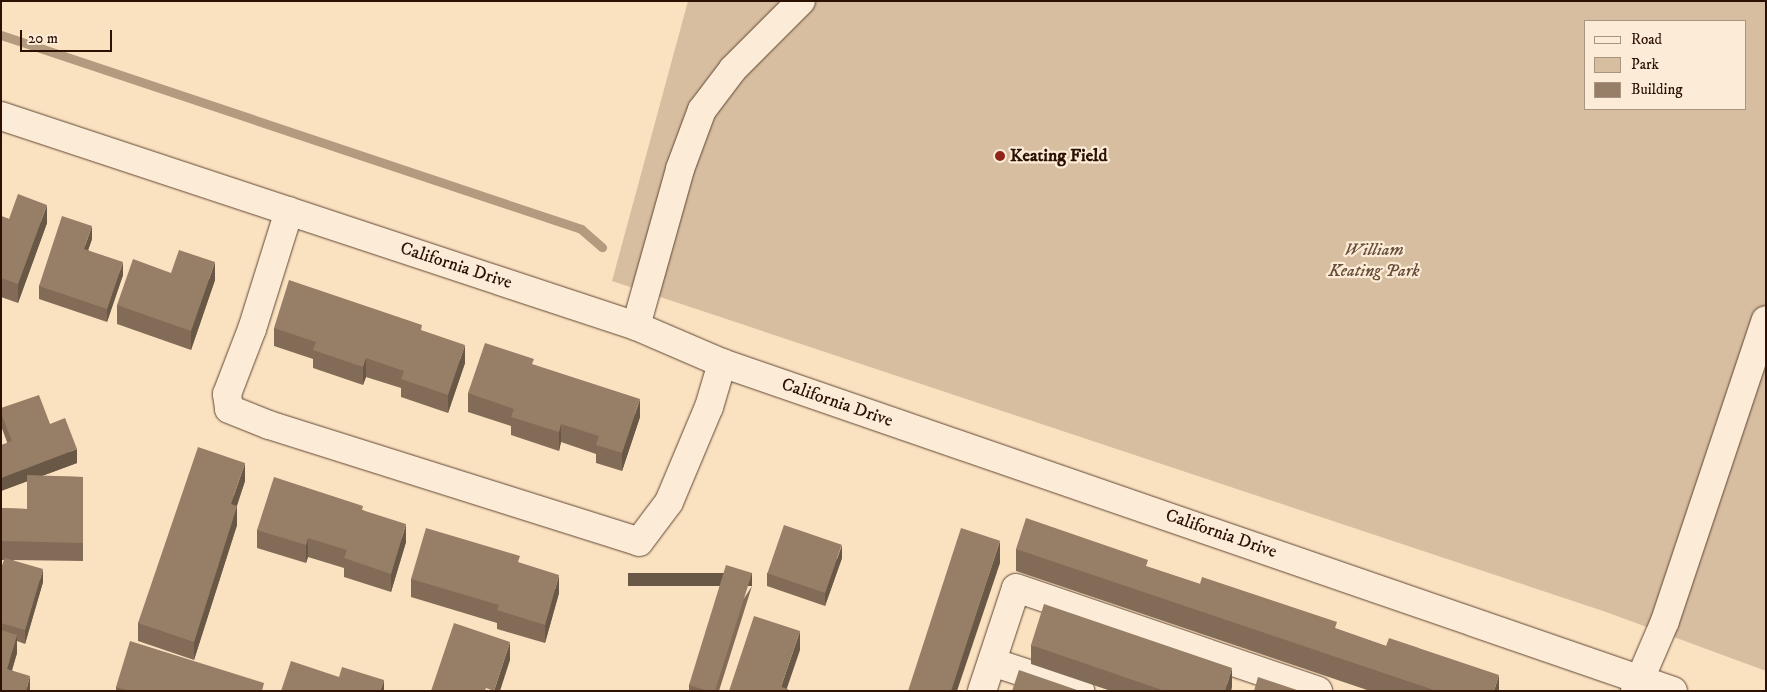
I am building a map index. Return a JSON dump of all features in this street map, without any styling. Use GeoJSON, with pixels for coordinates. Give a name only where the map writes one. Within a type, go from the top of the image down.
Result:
{"type":"FeatureCollection","features":[{"type":"Feature","properties":{"kind":"street"},"geometry":{"type":"LineString","coordinates":[[636,326],[680,170],[702,110],[733,69],[801,1]]}},
{"type":"Feature","properties":{"kind":"street","name":"California Drive"},"geometry":{"type":"LineString","coordinates":[[1,116],[636,326],[722,363],[1638,685],[1674,691]]}},
{"type":"Feature","properties":{"kind":"street"},"geometry":{"type":"LineString","coordinates":[[289,211],[252,329],[227,394],[229,409],[269,425],[639,542],[669,502],[709,407],[722,363]]}},
{"type":"Feature","properties":{"kind":"street"},"geometry":{"type":"LineString","coordinates":[[1638,685],[1665,622],[1766,320]]}},
{"type":"Feature","properties":{"kind":"street"},"geometry":{"type":"LineString","coordinates":[[982,691],[1016,588],[1318,691]]}},
{"type":"Feature","properties":{"kind":"street"},"geometry":{"type":"LineString","coordinates":[[992,662],[1080,691]]}},
{"type":"Feature","properties":{"kind":"green space","name":"William Keating Park"},"geometry":{"type":"Polygon","coordinates":[[[688,1],[1766,1],[1766,671],[1606,612],[612,281],[688,1]]]}},
{"type":"Feature","properties":{"kind":"building"},"geometry":{"type":"Polygon","coordinates":[[[18,194],[47,205],[18,284],[1,278],[1,216],[9,219],[18,194]]]}},
{"type":"Feature","properties":{"kind":"building"},"geometry":{"type":"Polygon","coordinates":[[[62,216],[92,226],[84,249],[123,262],[107,309],[39,286],[62,216]]]}},
{"type":"Feature","properties":{"kind":"building"},"geometry":{"type":"Polygon","coordinates":[[[179,250],[215,262],[191,331],[117,305],[133,259],[171,273],[179,250]]]}},
{"type":"Feature","properties":{"kind":"building"},"geometry":{"type":"Polygon","coordinates":[[[289,280],[422,325],[421,330],[465,345],[448,395],[401,379],[404,371],[366,358],[363,367],[313,350],[316,342],[274,328],[289,280]]]}},
{"type":"Feature","properties":{"kind":"building"},"geometry":{"type":"Polygon","coordinates":[[[485,343],[534,359],[532,364],[640,399],[622,453],[596,445],[599,436],[561,424],[559,432],[511,417],[514,409],[468,393],[485,343]]]}},
{"type":"Feature","properties":{"kind":"building"},"geometry":{"type":"Polygon","coordinates":[[[39,395],[50,424],[65,418],[77,449],[1,478],[1,445],[12,441],[1,413],[1,408],[39,395]]]}},
{"type":"Feature","properties":{"kind":"building"},"geometry":{"type":"Polygon","coordinates":[[[198,447],[245,463],[231,504],[237,506],[194,642],[138,623],[198,447]]]}},
{"type":"Feature","properties":{"kind":"building"},"geometry":{"type":"Polygon","coordinates":[[[27,475],[83,477],[83,543],[1,541],[1,508],[27,509],[27,475]]]}},
{"type":"Feature","properties":{"kind":"building"},"geometry":{"type":"Polygon","coordinates":[[[274,477],[363,506],[362,510],[406,524],[391,574],[344,558],[347,550],[308,538],[306,545],[257,530],[274,477]]]}},
{"type":"Feature","properties":{"kind":"building"},"geometry":{"type":"Polygon","coordinates":[[[1026,518],[1148,560],[1146,566],[1200,584],[1202,577],[1337,622],[1335,628],[1386,646],[1389,638],[1499,675],[1494,691],[1437,691],[1016,549],[1026,518]]]}},
{"type":"Feature","properties":{"kind":"building"},"geometry":{"type":"Polygon","coordinates":[[[784,525],[842,545],[825,593],[767,573],[784,525]]]}},
{"type":"Feature","properties":{"kind":"building"},"geometry":{"type":"Polygon","coordinates":[[[426,528],[520,556],[518,562],[559,575],[545,625],[497,610],[499,605],[411,579],[426,528]]]}},
{"type":"Feature","properties":{"kind":"building"},"geometry":{"type":"Polygon","coordinates":[[[961,528],[1000,541],[951,691],[908,691],[961,528]]]}},
{"type":"Feature","properties":{"kind":"building"},"geometry":{"type":"Polygon","coordinates":[[[5,558],[43,569],[25,630],[1,623],[1,569],[5,558]]]}},
{"type":"Feature","properties":{"kind":"building"},"geometry":{"type":"Polygon","coordinates":[[[726,565],[752,573],[715,691],[708,691],[689,685],[726,565]]]}},
{"type":"Feature","properties":{"kind":"building"},"geometry":{"type":"Polygon","coordinates":[[[1044,604],[1232,668],[1225,691],[1165,691],[1031,645],[1044,604]]]}},
{"type":"Feature","properties":{"kind":"building"},"geometry":{"type":"Polygon","coordinates":[[[754,616],[800,631],[781,687],[788,689],[788,691],[729,691],[754,616]]]}},
{"type":"Feature","properties":{"kind":"building"},"geometry":{"type":"Polygon","coordinates":[[[454,623],[510,642],[494,691],[486,688],[485,691],[431,691],[454,623]]]}},
{"type":"Feature","properties":{"kind":"building"},"geometry":{"type":"Polygon","coordinates":[[[1,630],[17,635],[7,669],[30,676],[26,691],[1,691],[1,630]]]}},
{"type":"Feature","properties":{"kind":"building"},"geometry":{"type":"Polygon","coordinates":[[[130,641],[264,683],[262,691],[129,691],[116,687],[130,641]]]}},
{"type":"Feature","properties":{"kind":"building"},"geometry":{"type":"Polygon","coordinates":[[[291,661],[339,677],[342,667],[384,680],[380,691],[281,691],[291,661]]]}},
{"type":"Feature","properties":{"kind":"building"},"geometry":{"type":"Polygon","coordinates":[[[1019,670],[1080,691],[1012,691],[1019,670]]]}},
{"type":"Feature","properties":{"kind":"building"},"geometry":{"type":"Polygon","coordinates":[[[1258,677],[1300,691],[1254,691],[1258,677]]]}},
{"type":"Feature","properties":{"kind":"waterway"},"geometry":{"type":"LineString","coordinates":[[1,35],[581,229],[602,247]]}},
{"type":"Feature","properties":{"kind":"place","name":"Keating Field"},"geometry":{"type":"Point","coordinates":[1000,156]}}]}
